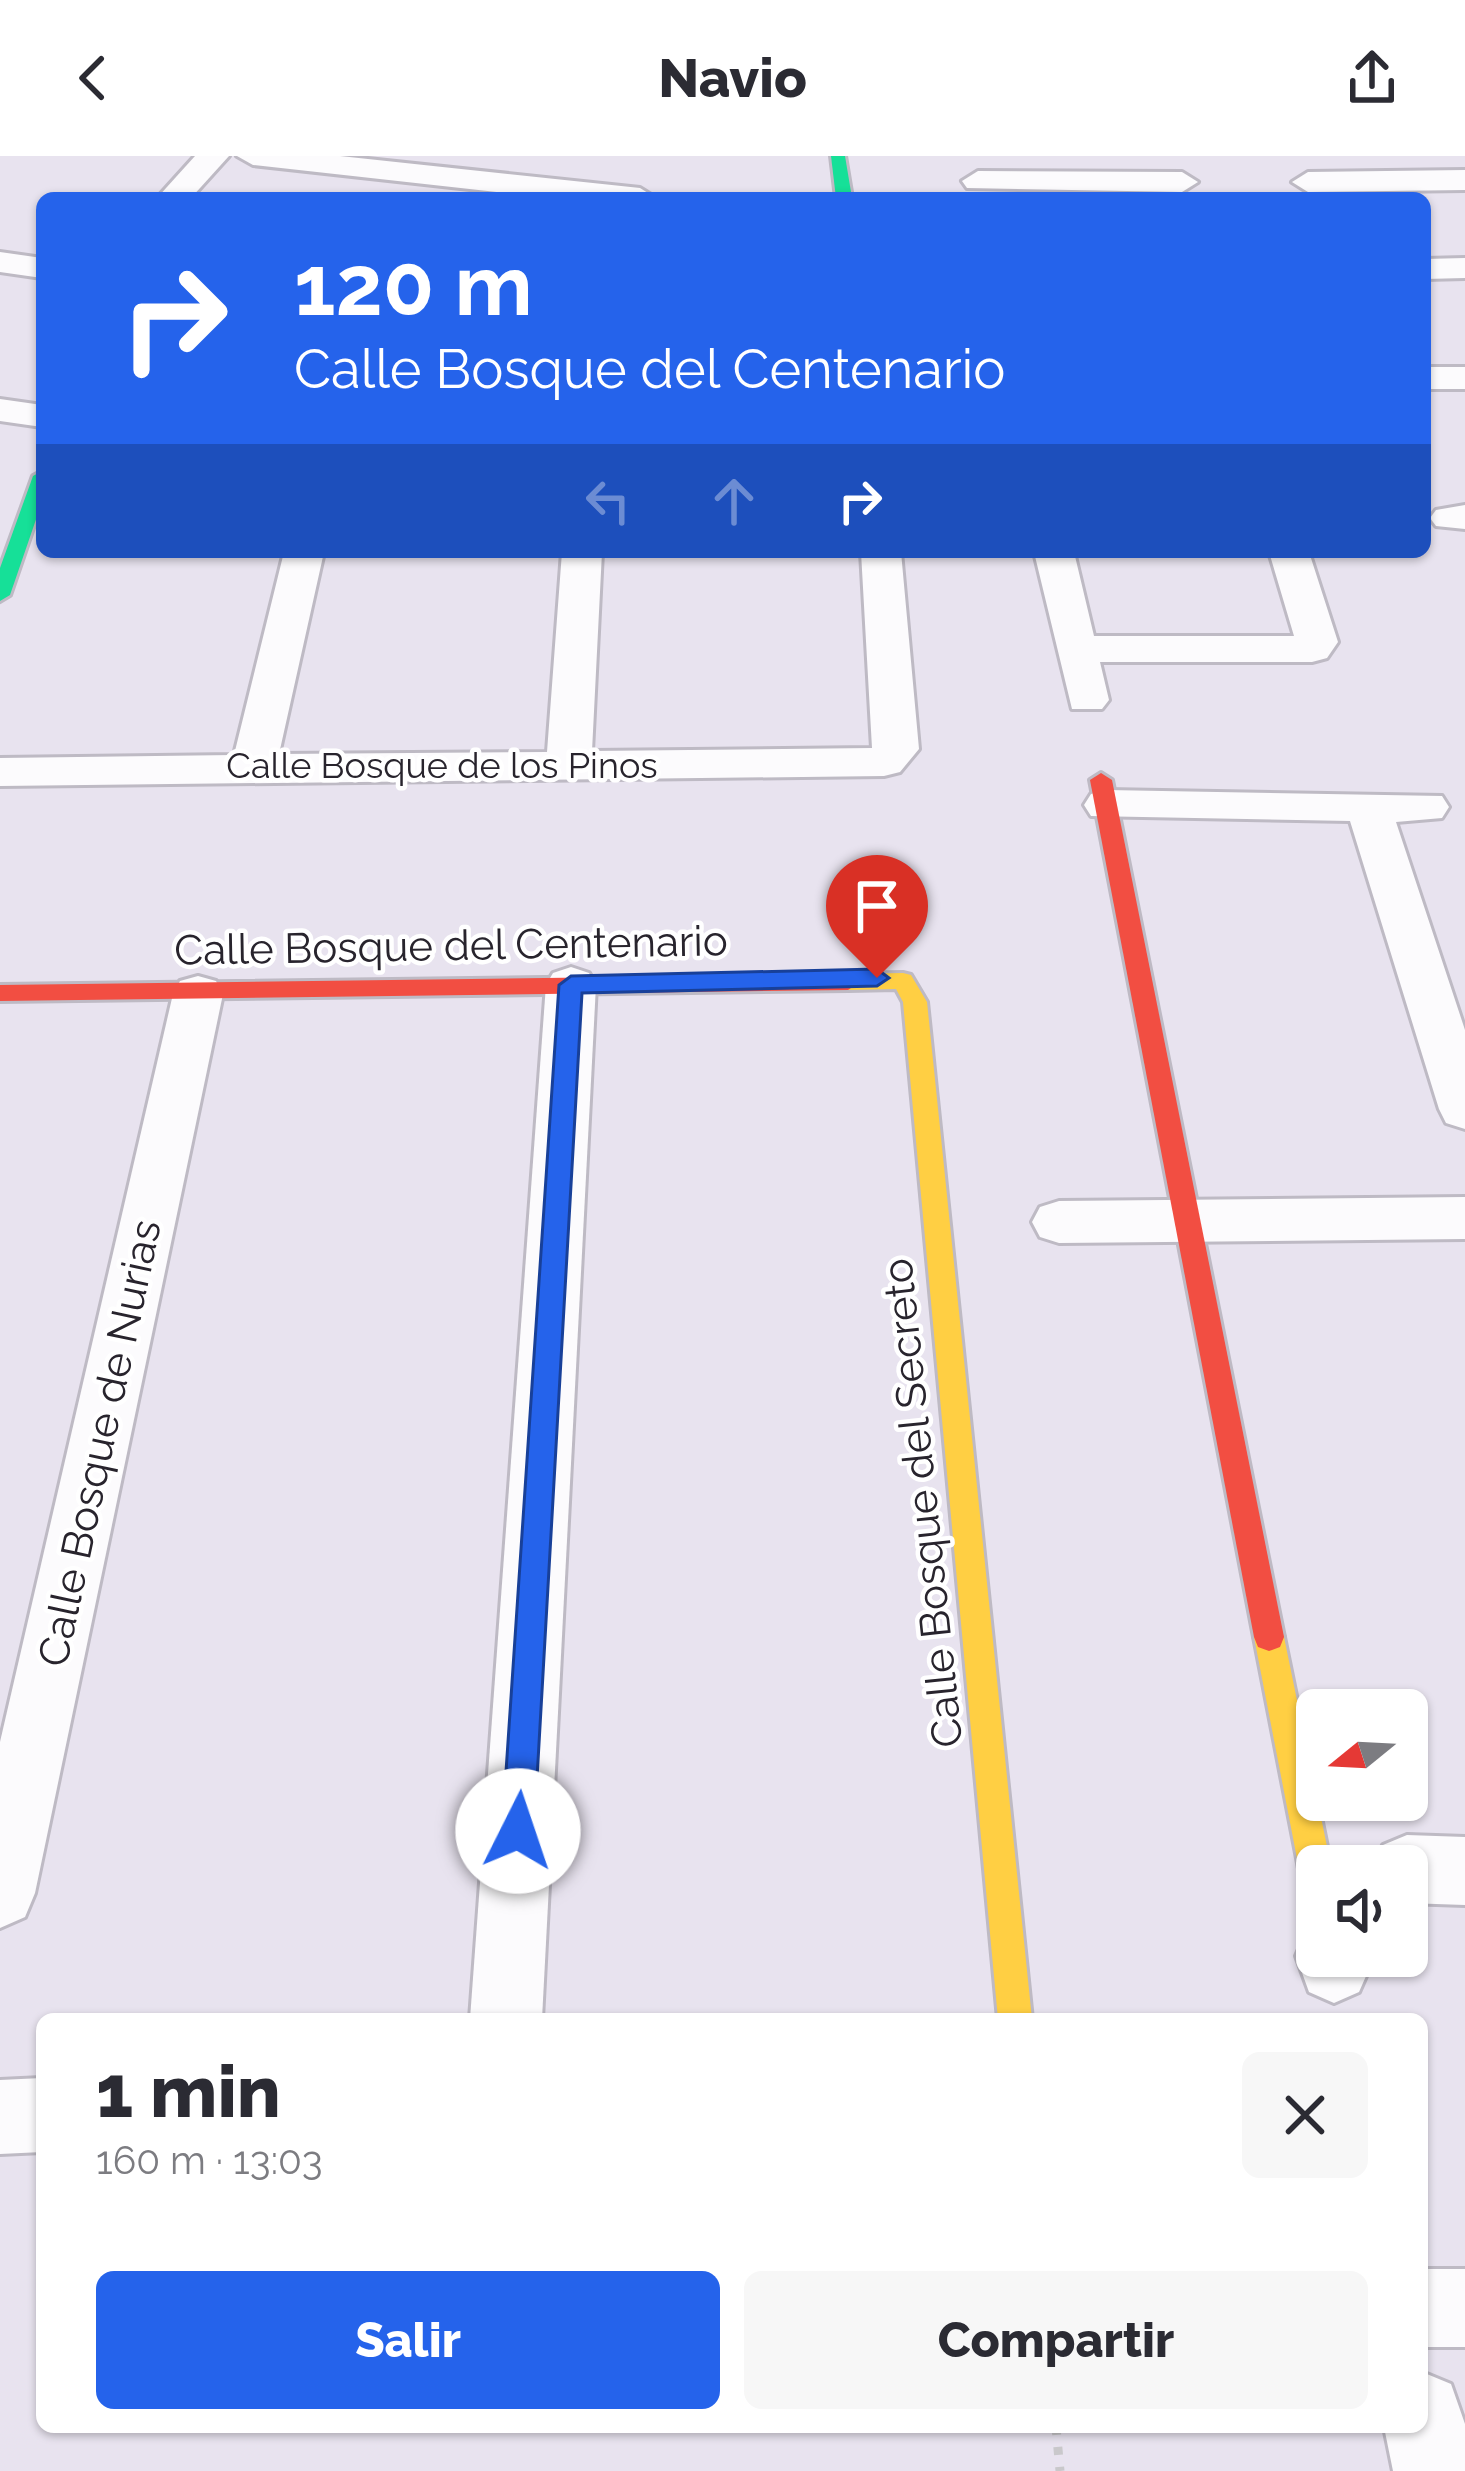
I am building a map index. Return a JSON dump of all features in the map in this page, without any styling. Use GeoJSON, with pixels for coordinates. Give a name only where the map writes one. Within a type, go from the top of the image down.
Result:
{"type":"FeatureCollection","features":[{"type":"Feature","properties":{"kind":"street"},"geometry":{"type":"LineString","coordinates":[[179,192],[213,156]]}},
{"type":"Feature","properties":{"kind":"street"},"geometry":{"type":"LineString","coordinates":[[253,156],[585,192]]}},
{"type":"Feature","properties":{"kind":"street"},"geometry":{"type":"LineString","coordinates":[[838,156],[843,192]]}},
{"type":"Feature","properties":{"kind":"street"},"geometry":{"type":"LineString","coordinates":[[1308,182],[1361,189],[1465,180]]}},
{"type":"Feature","properties":{"kind":"street"},"geometry":{"type":"LineString","coordinates":[[978,182],[1172,187]]}},
{"type":"Feature","properties":{"kind":"street"},"geometry":{"type":"LineString","coordinates":[[0,262],[36,267]]}},
{"type":"Feature","properties":{"kind":"street"},"geometry":{"type":"LineString","coordinates":[[1431,268],[1465,268]]}},
{"type":"Feature","properties":{"kind":"street"},"geometry":{"type":"LineString","coordinates":[[1431,378],[1465,378]]}},
{"type":"Feature","properties":{"kind":"street"},"geometry":{"type":"LineString","coordinates":[[0,410],[36,415]]}},
{"type":"Feature","properties":{"kind":"street"},"geometry":{"type":"LineString","coordinates":[[0,595],[36,493]]}},
{"type":"Feature","properties":{"kind":"street"},"geometry":{"type":"LineString","coordinates":[[254,766],[303,558]]}},
{"type":"Feature","properties":{"kind":"street"},"geometry":{"type":"LineString","coordinates":[[569,764],[582,558]]}},
{"type":"Feature","properties":{"kind":"street","name":"Calle Bosque de los Pinos"},"geometry":{"type":"LineString","coordinates":[[0,772],[884,761],[897,749],[881,558]]}},
{"type":"Feature","properties":{"kind":"street"},"geometry":{"type":"LineString","coordinates":[[1055,558],[1087,700]]}},
{"type":"Feature","properties":{"kind":"street"},"geometry":{"type":"LineString","coordinates":[[1075,649],[1312,650],[1318,642],[1291,558]]}},
{"type":"Feature","properties":{"kind":"street"},"geometry":{"type":"LineString","coordinates":[[1311,1845],[1104,793],[1426,807]]}},
{"type":"Feature","properties":{"kind":"street"},"geometry":{"type":"LineString","coordinates":[[1369,808],[1465,1108]]}},
{"type":"Feature","properties":{"kind":"street","name":"Calle Bosque del Centenario"},"geometry":{"type":"LineString","coordinates":[[0,993],[198,994],[904,981]]}},
{"type":"Feature","properties":{"kind":"street","name":"Calle Bosque del Secreto"},"geometry":{"type":"LineString","coordinates":[[904,981],[916,1002],[1014,2013]]}},
{"type":"Feature","properties":{"kind":"street"},"geometry":{"type":"LineString","coordinates":[[506,2013],[571,985]]}},
{"type":"Feature","properties":{"kind":"street","name":"Calle Bosque de Nurias"},"geometry":{"type":"LineString","coordinates":[[0,1893],[198,994]]}},
{"type":"Feature","properties":{"kind":"street"},"geometry":{"type":"LineString","coordinates":[[1059,1222],[1465,1219]]}},
{"type":"Feature","properties":{"kind":"street"},"geometry":{"type":"LineString","coordinates":[[1428,1870],[1465,1871]]}},
{"type":"Feature","properties":{"kind":"street"},"geometry":{"type":"LineString","coordinates":[[0,2117],[36,2115]]}},
{"type":"Feature","properties":{"kind":"street"},"geometry":{"type":"LineString","coordinates":[[1428,2308],[1465,2308]]}},
{"type":"Feature","properties":{"kind":"street"},"geometry":{"type":"LineString","coordinates":[[1426,2433],[1435,2471]]}},
{"type":"Feature","properties":{"kind":"path"},"geometry":{"type":"LineString","coordinates":[[1057,2433],[1060,2471]]}},
{"type":"Feature","properties":{"kind":"traffic: fast"},"geometry":{"type":"LineString","coordinates":[[838,156],[843,192]]}},
{"type":"Feature","properties":{"kind":"traffic: fast"},"geometry":{"type":"LineString","coordinates":[[0,595],[36,493]]}},
{"type":"Feature","properties":{"kind":"traffic: slow"},"geometry":{"type":"LineString","coordinates":[[848,982],[903,981],[915,1002],[1014,2013]]}},
{"type":"Feature","properties":{"kind":"traffic: slow"},"geometry":{"type":"LineString","coordinates":[[1269,1637],[1310,1845]]}},
{"type":"Feature","properties":{"kind":"traffic: jam"},"geometry":{"type":"LineString","coordinates":[[1101,780],[1269,1637]]}},
{"type":"Feature","properties":{"kind":"traffic: jam"},"geometry":{"type":"LineString","coordinates":[[0,993],[848,982]]}},
{"type":"Feature","properties":{"kind":"route"},"geometry":{"type":"LineString","coordinates":[[518,1831],[571,985],[877,978]]}}]}
